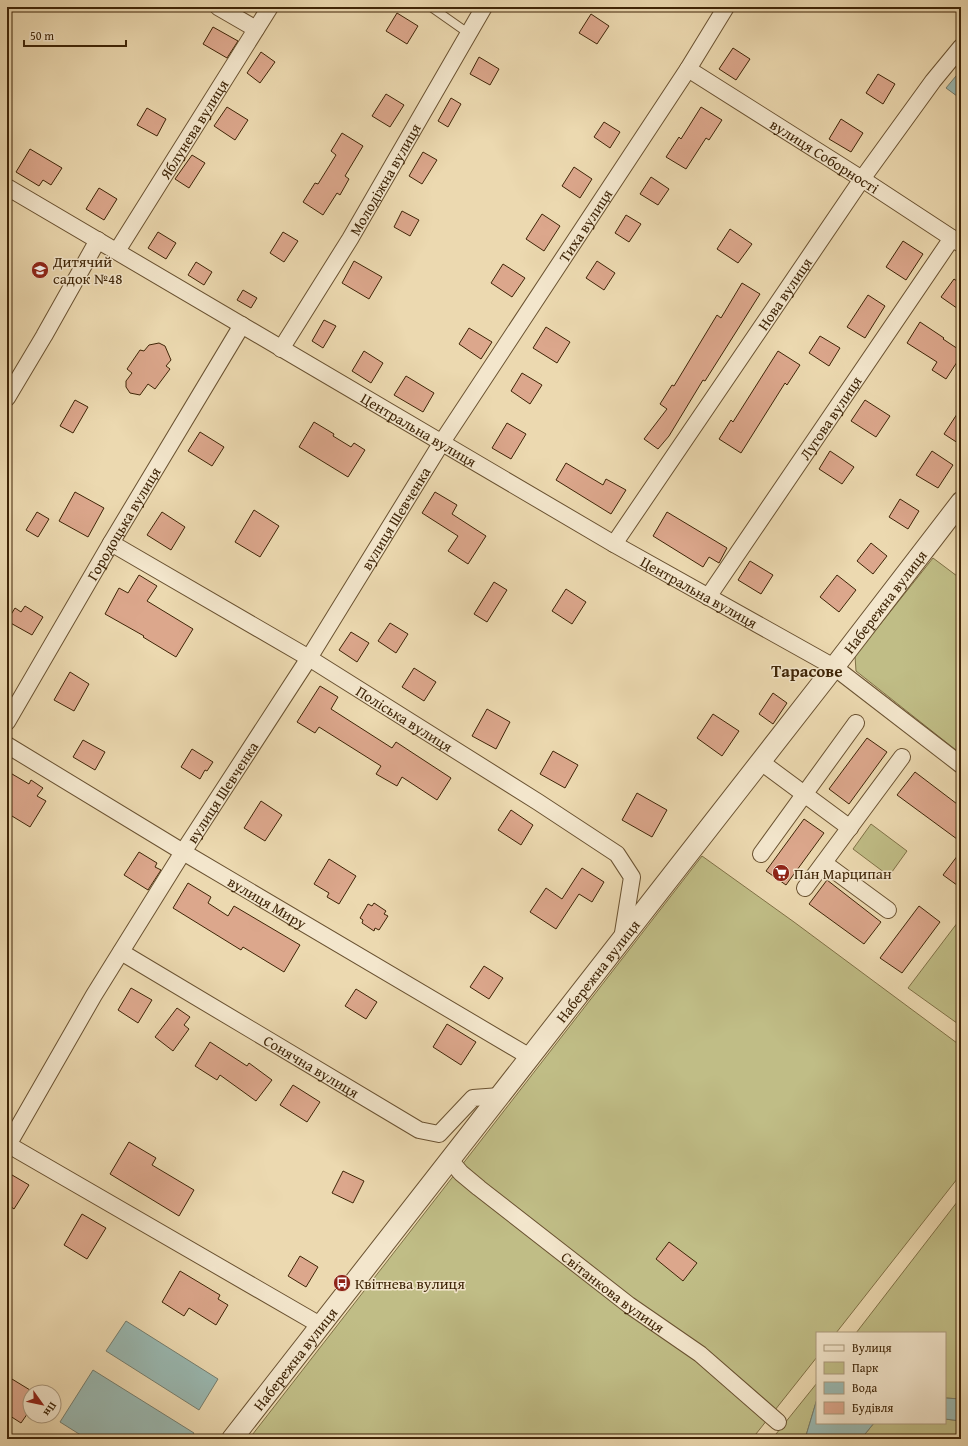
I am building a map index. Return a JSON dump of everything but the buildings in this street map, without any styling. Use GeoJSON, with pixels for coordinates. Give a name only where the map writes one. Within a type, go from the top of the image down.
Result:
{"type":"FeatureCollection","features":[{"type":"Feature","properties":{"kind":"street"},"geometry":{"type":"LineString","coordinates":[[218,7],[256,29]]}},
{"type":"Feature","properties":{"kind":"street","name":"Яблунева вулиця"},"geometry":{"type":"LineString","coordinates":[[117,250],[270,7]]}},
{"type":"Feature","properties":{"kind":"street","name":"Молодіжна вулиця"},"geometry":{"type":"LineString","coordinates":[[281,349],[350,239],[468,32],[484,7]]}},
{"type":"Feature","properties":{"kind":"street","name":"Тиха вулиця"},"geometry":{"type":"LineString","coordinates":[[442,442],[688,69],[726,7]]}},
{"type":"Feature","properties":{"kind":"street","name":"Нова вулиця"},"geometry":{"type":"LineString","coordinates":[[614,544],[862,179],[933,81],[961,47]]}},
{"type":"Feature","properties":{"kind":"street","name":"вулиця Соборності"},"geometry":{"type":"LineString","coordinates":[[688,69],[957,241]]}},
{"type":"Feature","properties":{"kind":"street","name":"Центральна вулиця"},"geometry":{"type":"LineString","coordinates":[[7,187],[117,250],[281,349],[614,544],[834,667],[961,765]]}},
{"type":"Feature","properties":{"kind":"street"},"geometry":{"type":"LineString","coordinates":[[7,398],[98,240]]}},
{"type":"Feature","properties":{"kind":"street","name":"Лугова вулиця"},"geometry":{"type":"LineString","coordinates":[[708,597],[957,241]]}},
{"type":"Feature","properties":{"kind":"street","name":"Городоцька вулиця"},"geometry":{"type":"LineString","coordinates":[[7,722],[111,543],[242,325]]}},
{"type":"Feature","properties":{"kind":"street","name":"вулиця Шевченка"},"geometry":{"type":"LineString","coordinates":[[8,1144],[121,952],[183,852],[309,658],[442,442]]}},
{"type":"Feature","properties":{"kind":"street","name":"Набережна вулиця"},"geometry":{"type":"LineString","coordinates":[[232,1439],[961,502]]}},
{"type":"Feature","properties":{"kind":"street","name":"Поліська вулиця"},"geometry":{"type":"LineString","coordinates":[[111,543],[309,658],[538,802],[617,854],[632,877],[622,939]]}},
{"type":"Feature","properties":{"kind":"street"},"geometry":{"type":"LineString","coordinates":[[761,854],[856,723]]}},
{"type":"Feature","properties":{"kind":"street","name":"вулиця Миру"},"geometry":{"type":"LineString","coordinates":[[7,745],[183,852],[530,1057]]}},
{"type":"Feature","properties":{"kind":"street"},"geometry":{"type":"LineString","coordinates":[[805,888],[902,757]]}},
{"type":"Feature","properties":{"kind":"street"},"geometry":{"type":"LineString","coordinates":[[760,762],[850,828]]}},
{"type":"Feature","properties":{"kind":"street"},"geometry":{"type":"LineString","coordinates":[[824,863],[888,910]]}},
{"type":"Feature","properties":{"kind":"street","name":"Сонячна вулиця"},"geometry":{"type":"LineString","coordinates":[[121,952],[419,1130],[439,1134],[473,1098],[500,1096]]}},
{"type":"Feature","properties":{"kind":"street"},"geometry":{"type":"LineString","coordinates":[[8,1144],[320,1325]]}},
{"type":"Feature","properties":{"kind":"street","name":"Світанкова вулиця"},"geometry":{"type":"LineString","coordinates":[[450,1160],[461,1173],[479,1188],[629,1305],[700,1354],[778,1422]]}},
{"type":"Feature","properties":{"kind":"lane"},"geometry":{"type":"LineString","coordinates":[[431,7],[468,32]]}},
{"type":"Feature","properties":{"kind":"green space"},"geometry":{"type":"Polygon","coordinates":[[[933,558],[961,579],[961,754],[856,671],[855,656],[933,558]]]}},
{"type":"Feature","properties":{"kind":"green space"},"geometry":{"type":"Polygon","coordinates":[[[871,824],[907,851],[889,876],[853,849],[871,824]]]}},
{"type":"Feature","properties":{"kind":"green space"},"geometry":{"type":"Polygon","coordinates":[[[702,856],[794,922],[961,1046],[961,1174],[837,1332],[816,1332],[816,1358],[752,1439],[249,1439],[702,856]]]}},
{"type":"Feature","properties":{"kind":"green space"},"geometry":{"type":"Polygon","coordinates":[[[961,918],[961,1026],[908,988],[961,918]]]}},
{"type":"Feature","properties":{"kind":"green space"},"geometry":{"type":"Polygon","coordinates":[[[961,1197],[961,1399],[946,1398],[946,1332],[857,1332],[961,1197]]]}},
{"type":"Feature","properties":{"kind":"green space"},"geometry":{"type":"Polygon","coordinates":[[[816,1384],[816,1402],[805,1439],[772,1439],[816,1384]]]}},
{"type":"Feature","properties":{"kind":"green space"},"geometry":{"type":"Polygon","coordinates":[[[946,1419],[961,1421],[961,1439],[861,1439],[873,1424],[946,1424],[946,1419]]]}},
{"type":"Feature","properties":{"kind":"water"},"geometry":{"type":"Polygon","coordinates":[[[961,70],[961,99],[946,88],[961,70]]]}},
{"type":"Feature","properties":{"kind":"water"},"geometry":{"type":"Polygon","coordinates":[[[126,1321],[218,1379],[199,1410],[106,1351],[126,1321]]]}},
{"type":"Feature","properties":{"kind":"water"},"geometry":{"type":"Polygon","coordinates":[[[93,1370],[194,1433],[190,1439],[87,1439],[62,1423],[62,1419],[93,1370]]]}},
{"type":"Feature","properties":{"kind":"water"},"geometry":{"type":"Polygon","coordinates":[[[946,1398],[961,1399],[961,1421],[946,1419],[946,1398]]]}},
{"type":"Feature","properties":{"kind":"water"},"geometry":{"type":"Polygon","coordinates":[[[816,1402],[816,1424],[873,1424],[861,1439],[805,1439],[816,1402]]]}},
{"type":"Feature","properties":{"kind":"place","name":"Дитячий садок №48"},"geometry":{"type":"Point","coordinates":[40,270]}},
{"type":"Feature","properties":{"kind":"place","name":"Пан Марципан"},"geometry":{"type":"Point","coordinates":[781,873]}},
{"type":"Feature","properties":{"kind":"place","name":"Квітнева вулиця"},"geometry":{"type":"Point","coordinates":[342,1283]}},
{"type":"Feature","properties":{"kind":"district","name":"Тарасове"},"geometry":{"type":"Point","coordinates":[807,670]}}]}
